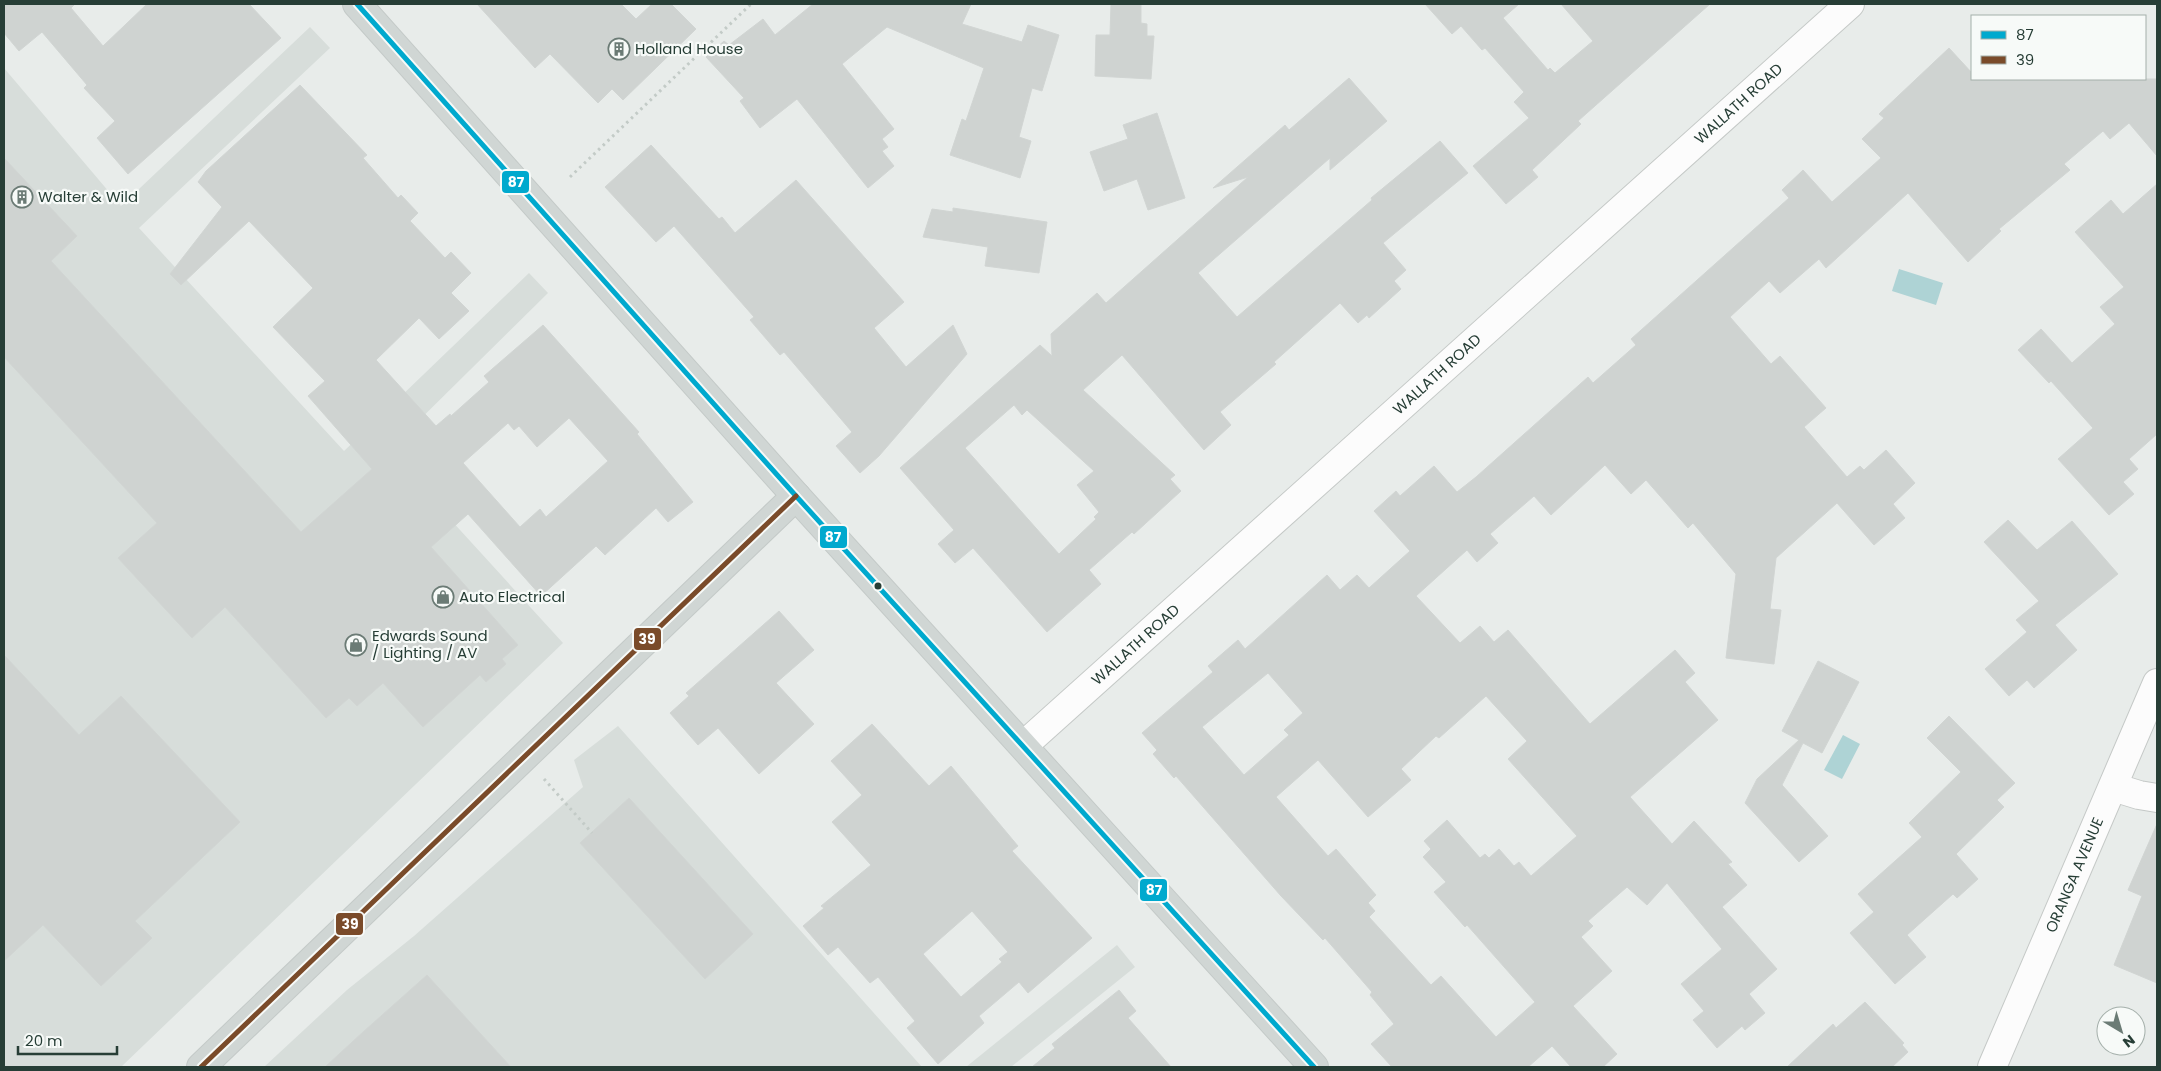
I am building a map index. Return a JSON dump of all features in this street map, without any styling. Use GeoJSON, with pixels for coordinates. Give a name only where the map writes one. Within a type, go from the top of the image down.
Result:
{"type":"FeatureCollection","features":[{"type":"Feature","properties":{"kind":"main road"},"geometry":{"type":"LineString","coordinates":[[364,6],[796,496],[1024,745],[1314,1067]]}},
{"type":"Feature","properties":{"kind":"main road"},"geometry":{"type":"LineString","coordinates":[[201,1067],[796,496]]}},
{"type":"Feature","properties":{"kind":"street","name":"WALLATH ROAD"},"geometry":{"type":"LineString","coordinates":[[1024,745],[1850,4]]}},
{"type":"Feature","properties":{"kind":"street","name":"ORANGA AVENUE"},"geometry":{"type":"LineString","coordinates":[[1992,1067],[2157,683]]}},
{"type":"Feature","properties":{"kind":"street"},"geometry":{"type":"LineString","coordinates":[[2113,787],[2157,798]]}},
{"type":"Feature","properties":{"kind":"path"},"geometry":{"type":"LineString","coordinates":[[570,177],[751,4]]}},
{"type":"Feature","properties":{"kind":"path"},"geometry":{"type":"LineString","coordinates":[[541,776],[592,832]]}},
{"type":"Feature","properties":{"kind":"shaded area"},"geometry":{"type":"Polygon","coordinates":[[[310,27],[330,48],[139,228],[344,451],[529,273],[548,293],[388,451],[563,643],[121,1067],[4,1067],[4,68],[121,206],[310,27]]]}},
{"type":"Feature","properties":{"kind":"shaded area"},"geometry":{"type":"Polygon","coordinates":[[[618,726],[922,1067],[264,1067],[347,990],[414,936],[583,787],[574,760],[618,726]]]}},
{"type":"Feature","properties":{"kind":"shaded area"},"geometry":{"type":"Polygon","coordinates":[[[1117,945],[1135,967],[1011,1067],[966,1067],[1117,945]]]}},
{"type":"Feature","properties":{"kind":"water"},"geometry":{"type":"Polygon","coordinates":[[[1899,269],[1943,283],[1936,305],[1892,291],[1899,269]]]}},
{"type":"Feature","properties":{"kind":"water"},"geometry":{"type":"Polygon","coordinates":[[[1843,735],[1860,744],[1842,779],[1824,770],[1843,735]]]}},
{"type":"Feature","properties":{"kind":"building"},"geometry":{"type":"Polygon","coordinates":[[[4,4],[75,4],[71,8],[103,46],[147,4],[249,4],[281,38],[128,174],[97,138],[115,121],[84,88],[87,85],[42,32],[19,51],[4,33],[4,4]]]}},
{"type":"Feature","properties":{"kind":"building"},"geometry":{"type":"Polygon","coordinates":[[[477,4],[621,4],[636,19],[652,4],[671,4],[696,29],[623,100],[612,89],[598,103],[550,54],[535,68],[477,4]]]}},
{"type":"Feature","properties":{"kind":"building"},"geometry":{"type":"Polygon","coordinates":[[[813,4],[971,4],[962,24],[1022,42],[1028,25],[1059,35],[1042,91],[1032,88],[1019,137],[1031,141],[1020,178],[950,155],[962,119],[966,121],[984,68],[887,27],[842,64],[894,129],[882,139],[888,147],[882,151],[894,166],[868,188],[797,99],[760,128],[740,101],[744,98],[706,57],[724,41],[729,45],[763,19],[775,35],[813,4]]]}},
{"type":"Feature","properties":{"kind":"building"},"geometry":{"type":"Polygon","coordinates":[[[1111,4],[1141,4],[1141,23],[1147,24],[1147,36],[1154,36],[1151,79],[1095,76],[1096,35],[1110,35],[1111,4]]]}},
{"type":"Feature","properties":{"kind":"building"},"geometry":{"type":"Polygon","coordinates":[[[1425,4],[1519,4],[1503,18],[1548,70],[1550,68],[1555,73],[1593,41],[1561,4],[1710,4],[1578,121],[1581,124],[1532,170],[1538,177],[1506,204],[1473,166],[1529,118],[1514,102],[1524,92],[1485,48],[1482,50],[1461,26],[1452,34],[1425,4]]]}},
{"type":"Feature","properties":{"kind":"building"},"geometry":{"type":"Polygon","coordinates":[[[1949,48],[1971,72],[1971,80],[2157,79],[2157,156],[2129,123],[2110,139],[2103,131],[2064,164],[2070,170],[1999,229],[2001,231],[1968,262],[1908,193],[1826,268],[1819,259],[1780,293],[1769,281],[1730,317],[1771,364],[1780,356],[1826,408],[1804,427],[1847,477],[1860,466],[1864,470],[1886,450],[1915,483],[1893,504],[1905,518],[1874,545],[1837,503],[1776,558],[1770,609],[1781,610],[1774,664],[1726,658],[1736,574],[1693,523],[1688,528],[1646,480],[1631,494],[1605,465],[1551,515],[1534,496],[1490,534],[1498,543],[1477,562],[1467,550],[1416,596],[1460,643],[1480,626],[1494,642],[1508,630],[1590,724],[1675,650],[1695,673],[1685,682],[1718,720],[1630,797],[1672,844],[1694,821],[1732,862],[1728,864],[1747,885],[1722,907],[1777,969],[1749,994],[1765,1013],[1745,1030],[1742,1026],[1717,1048],[1693,1020],[1704,1011],[1681,984],[1722,949],[1667,883],[1647,905],[1627,887],[1588,921],[1593,926],[1581,937],[1612,971],[1573,1006],[1617,1054],[1603,1067],[1571,1067],[1552,1046],[1528,1067],[1392,1067],[1371,1044],[1394,1024],[1370,995],[1372,992],[1325,938],[1323,940],[1281,896],[1176,776],[1174,778],[1153,754],[1157,750],[1142,733],[1213,672],[1208,666],[1238,640],[1245,649],[1327,575],[1340,590],[1357,575],[1369,588],[1410,551],[1374,511],[1396,491],[1400,496],[1434,466],[1457,492],[1588,377],[1593,383],[1636,345],[1631,339],[1789,198],[1782,190],[1803,170],[1832,202],[1881,158],[1862,139],[1884,118],[1879,114],[1949,48]],[[1268,673],[1202,727],[1244,775],[1289,735],[1284,730],[1303,713],[1268,673]],[[1486,696],[1439,738],[1436,736],[1401,769],[1411,780],[1368,817],[1318,760],[1276,797],[1328,856],[1336,849],[1376,895],[1368,903],[1375,911],[1369,917],[1431,985],[1441,976],[1496,1037],[1535,1002],[1467,925],[1465,927],[1434,892],[1446,882],[1423,857],[1431,849],[1424,841],[1447,820],[1480,858],[1485,854],[1489,858],[1499,849],[1514,866],[1519,862],[1531,876],[1577,836],[1508,759],[1527,741],[1486,696]]]}},
{"type":"Feature","properties":{"kind":"building"},"geometry":{"type":"Polygon","coordinates":[[[1349,78],[1387,121],[1330,170],[1330,158],[1198,273],[1237,317],[1372,200],[1371,198],[1440,141],[1468,173],[1383,243],[1406,270],[1394,281],[1401,289],[1369,318],[1367,315],[1358,323],[1340,303],[1274,362],[1276,364],[1220,412],[1231,425],[1204,450],[1122,355],[1083,390],[1175,475],[1170,479],[1181,491],[1134,534],[1132,532],[1089,570],[1101,584],[1047,632],[973,548],[955,563],[938,544],[954,530],[900,468],[1040,345],[1052,356],[1051,334],[1097,293],[1106,303],[1248,177],[1213,188],[1285,125],[1289,130],[1349,78]],[[1014,405],[965,448],[1059,554],[1096,519],[1094,517],[1099,512],[1077,485],[1094,471],[1027,410],[1022,415],[1014,405]]]}},
{"type":"Feature","properties":{"kind":"building"},"geometry":{"type":"Polygon","coordinates":[[[300,85],[367,155],[363,158],[398,198],[401,195],[418,213],[410,221],[445,258],[451,252],[471,273],[451,293],[469,311],[439,339],[419,318],[376,360],[436,426],[450,414],[451,416],[489,382],[484,376],[543,325],[639,432],[637,434],[693,502],[668,522],[656,508],[605,555],[596,546],[541,596],[468,514],[431,547],[518,645],[502,659],[506,664],[486,682],[480,675],[423,727],[383,683],[357,706],[349,698],[326,718],[225,607],[192,638],[118,558],[157,523],[4,357],[4,158],[77,236],[51,261],[301,532],[372,469],[308,396],[325,381],[273,327],[313,288],[249,221],[181,285],[170,274],[222,207],[198,182],[206,171],[300,85]],[[569,418],[537,447],[519,426],[514,430],[508,423],[463,463],[520,527],[540,509],[546,517],[608,461],[569,418]]]}},
{"type":"Feature","properties":{"kind":"building"},"geometry":{"type":"Polygon","coordinates":[[[1157,113],[1185,198],[1148,210],[1137,179],[1104,191],[1090,152],[1128,139],[1123,125],[1157,113]]]}},
{"type":"Feature","properties":{"kind":"building"},"geometry":{"type":"Polygon","coordinates":[[[651,145],[719,219],[722,217],[735,233],[796,180],[904,302],[874,328],[906,367],[953,325],[967,354],[879,456],[860,473],[836,446],[852,432],[784,352],[780,355],[750,320],[754,317],[674,226],[656,242],[605,187],[651,145]]]}},
{"type":"Feature","properties":{"kind":"building"},"geometry":{"type":"Polygon","coordinates":[[[2157,184],[2157,434],[2129,459],[2138,469],[2123,482],[2134,494],[2109,515],[2058,459],[2093,428],[2051,381],[2049,383],[2018,350],[2041,329],[2072,363],[2115,324],[2100,307],[2124,287],[2075,232],[2111,200],[2123,214],[2157,184]]]}},
{"type":"Feature","properties":{"kind":"building"},"geometry":{"type":"Polygon","coordinates":[[[953,208],[1047,222],[1039,273],[985,266],[988,247],[923,237],[932,209],[953,212],[953,208]]]}},
{"type":"Feature","properties":{"kind":"building"},"geometry":{"type":"Polygon","coordinates":[[[2008,520],[2037,550],[2072,521],[2118,574],[2055,625],[2077,650],[2034,688],[2027,680],[2009,696],[1985,669],[2027,632],[2016,620],[2039,601],[1984,542],[2008,520]]]}},
{"type":"Feature","properties":{"kind":"building"},"geometry":{"type":"Polygon","coordinates":[[[779,611],[814,650],[776,683],[814,724],[759,774],[718,728],[698,745],[670,713],[689,696],[686,693],[779,611]]]}},
{"type":"Feature","properties":{"kind":"building"},"geometry":{"type":"Polygon","coordinates":[[[4,655],[79,735],[121,696],[240,822],[135,921],[152,938],[101,986],[43,925],[4,961],[4,655]]]}},
{"type":"Feature","properties":{"kind":"building"},"geometry":{"type":"Polygon","coordinates":[[[1818,661],[1859,682],[1822,753],[1803,743],[1782,785],[1828,836],[1799,862],[1745,803],[1757,779],[1799,740],[1782,731],[1818,661]]]}},
{"type":"Feature","properties":{"kind":"building"},"geometry":{"type":"Polygon","coordinates":[[[1949,716],[2015,783],[1997,800],[2004,807],[1956,854],[1978,879],[1957,898],[1953,894],[1907,935],[1926,957],[1895,984],[1850,933],[1874,912],[1858,894],[1922,837],[1909,823],[1961,772],[1927,738],[1949,716]]]}},
{"type":"Feature","properties":{"kind":"building"},"geometry":{"type":"Polygon","coordinates":[[[872,724],[929,786],[951,766],[1018,846],[1012,851],[1092,938],[1028,993],[1019,982],[979,1016],[984,1023],[938,1064],[907,1028],[915,1021],[878,977],[870,983],[838,947],[828,955],[803,926],[824,908],[821,906],[871,865],[832,822],[862,795],[831,761],[872,724]],[[972,911],[923,954],[961,997],[1002,962],[999,959],[1008,952],[972,911]]]}},
{"type":"Feature","properties":{"kind":"building"},"geometry":{"type":"Polygon","coordinates":[[[629,798],[753,934],[705,979],[580,843],[629,798]]]}},
{"type":"Feature","properties":{"kind":"building"},"geometry":{"type":"Polygon","coordinates":[[[2157,824],[2157,983],[2114,965],[2142,896],[2128,890],[2157,824]]]}},
{"type":"Feature","properties":{"kind":"building"},"geometry":{"type":"Polygon","coordinates":[[[427,975],[511,1067],[325,1067],[363,1032],[427,975]]]}},
{"type":"Feature","properties":{"kind":"building"},"geometry":{"type":"Polygon","coordinates":[[[1119,990],[1136,1011],[1128,1018],[1171,1067],[1032,1067],[1055,1048],[1052,1044],[1119,990]]]}},
{"type":"Feature","properties":{"kind":"building"},"geometry":{"type":"Polygon","coordinates":[[[1865,1002],[1904,1043],[1902,1045],[1908,1052],[1892,1067],[1787,1067],[1833,1024],[1836,1028],[1865,1002]]]}},
{"type":"Feature","properties":{"kind":"transit line","name":"87"},"geometry":{"type":"LineString","coordinates":[[357,4],[796,496],[1314,1067]]}},
{"type":"Feature","properties":{"kind":"transit line","name":"39"},"geometry":{"type":"LineString","coordinates":[[201,1067],[796,496]]}},
{"type":"Feature","properties":{"kind":"place","name":"Holland House"},"geometry":{"type":"Point","coordinates":[619,49]}},
{"type":"Feature","properties":{"kind":"place","name":"Walter & Wild"},"geometry":{"type":"Point","coordinates":[22,197]}},
{"type":"Feature","properties":{"kind":"place","name":"Auto Electrical"},"geometry":{"type":"Point","coordinates":[443,597]}},
{"type":"Feature","properties":{"kind":"place","name":"Edwards Sound / Lighting / AV"},"geometry":{"type":"Point","coordinates":[356,645]}}]}
